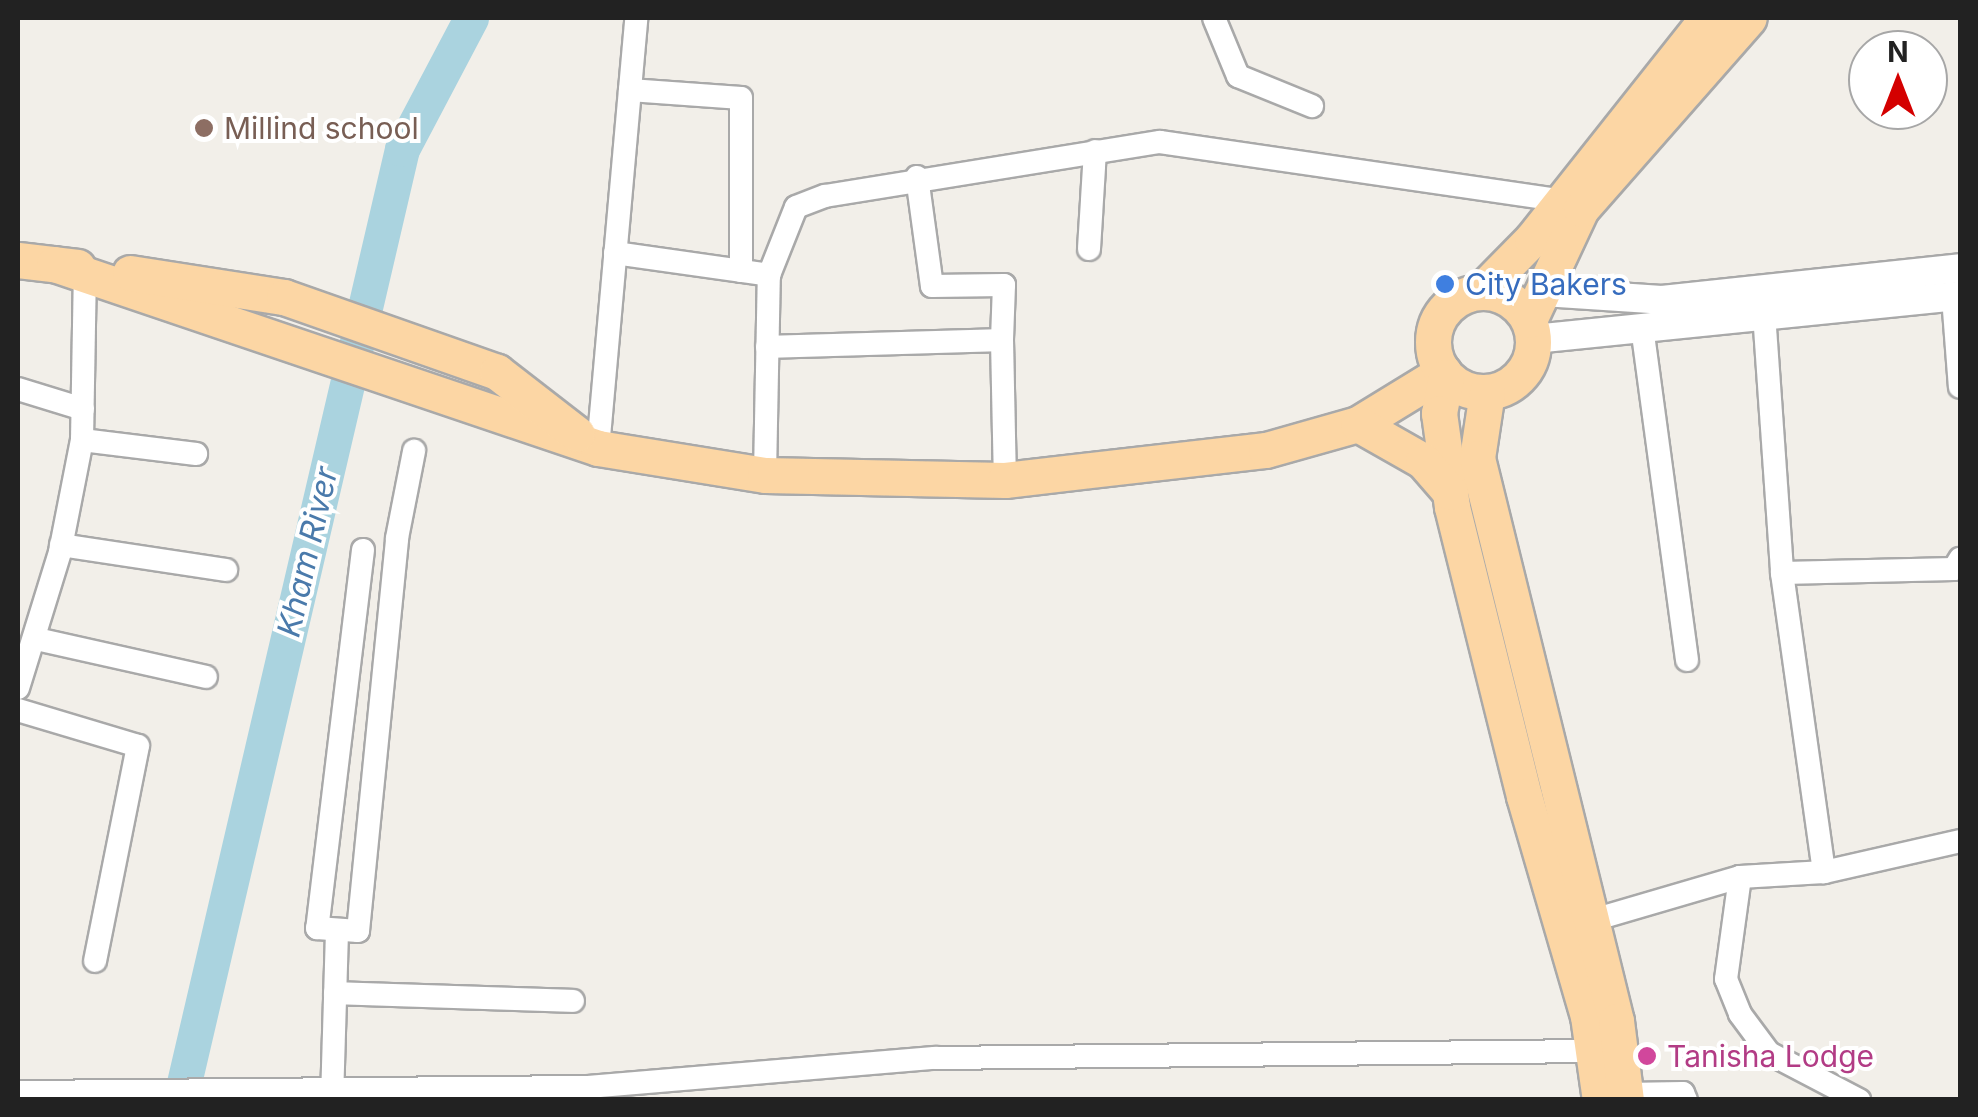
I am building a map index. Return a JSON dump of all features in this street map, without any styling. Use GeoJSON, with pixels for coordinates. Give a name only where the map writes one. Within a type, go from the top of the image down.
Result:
{"type":"FeatureCollection","features":[{"type":"Feature","properties":{"kind":"main road"},"geometry":{"type":"LineString","coordinates":[[1617,1098],[1593,1051],[1450,492],[1439,413],[1441,316],[1480,292],[1532,240],[1559,200],[1707,18]]}},
{"type":"Feature","properties":{"kind":"main road"},"geometry":{"type":"LineString","coordinates":[[1487,392],[1516,381],[1535,317],[1581,210],[1749,18]]}},
{"type":"Feature","properties":{"kind":"main road"},"geometry":{"type":"LineString","coordinates":[[18,260],[292,299],[497,372],[596,448]]}},
{"type":"Feature","properties":{"kind":"main road"},"geometry":{"type":"LineString","coordinates":[[69,269],[596,448],[765,475],[1005,480],[1266,450],[1358,424],[1441,365]]}},
{"type":"Feature","properties":{"kind":"main road"},"geometry":{"type":"LineString","coordinates":[[1480,292],[1509,299],[1535,317]]}},
{"type":"Feature","properties":{"kind":"main road"},"geometry":{"type":"LineString","coordinates":[[1441,365],[1487,392]]}},
{"type":"Feature","properties":{"kind":"main road"},"geometry":{"type":"LineString","coordinates":[[1322,434],[1390,389],[1441,365]]}},
{"type":"Feature","properties":{"kind":"main road"},"geometry":{"type":"LineString","coordinates":[[1487,392],[1477,458],[1592,920],[1617,1098]]}},
{"type":"Feature","properties":{"kind":"main road"},"geometry":{"type":"LineString","coordinates":[[1358,424],[1422,461],[1450,492]]}},
{"type":"Feature","properties":{"kind":"street"},"geometry":{"type":"LineString","coordinates":[[596,448],[636,18]]}},
{"type":"Feature","properties":{"kind":"street"},"geometry":{"type":"LineString","coordinates":[[1214,18],[1238,76],[1312,106]]}},
{"type":"Feature","properties":{"kind":"street"},"geometry":{"type":"LineString","coordinates":[[630,90],[741,98],[741,271]]}},
{"type":"Feature","properties":{"kind":"street"},"geometry":{"type":"LineString","coordinates":[[765,475],[769,275],[796,206],[917,178],[1160,142],[1559,200]]}},
{"type":"Feature","properties":{"kind":"street"},"geometry":{"type":"LineString","coordinates":[[1089,249],[1095,151]]}},
{"type":"Feature","properties":{"kind":"street"},"geometry":{"type":"LineString","coordinates":[[917,178],[932,286],[1004,285],[1005,480]]}},
{"type":"Feature","properties":{"kind":"street"},"geometry":{"type":"LineString","coordinates":[[615,252],[769,275]]}},
{"type":"Feature","properties":{"kind":"street"},"geometry":{"type":"LineString","coordinates":[[1535,317],[1642,327],[1960,268]]}},
{"type":"Feature","properties":{"kind":"street"},"geometry":{"type":"LineString","coordinates":[[18,688],[61,545],[82,440],[69,269]]}},
{"type":"Feature","properties":{"kind":"street"},"geometry":{"type":"LineString","coordinates":[[1535,317],[1662,300],[1763,302],[1957,296],[1960,386]]}},
{"type":"Feature","properties":{"kind":"street"},"geometry":{"type":"LineString","coordinates":[[1763,302],[1782,572],[1824,872]]}},
{"type":"Feature","properties":{"kind":"street"},"geometry":{"type":"LineString","coordinates":[[1642,327],[1687,660]]}},
{"type":"Feature","properties":{"kind":"street"},"geometry":{"type":"LineString","coordinates":[[767,347],[1002,340]]}},
{"type":"Feature","properties":{"kind":"street"},"geometry":{"type":"LineString","coordinates":[[18,390],[82,409]]}},
{"type":"Feature","properties":{"kind":"street"},"geometry":{"type":"LineString","coordinates":[[82,440],[196,454]]}},
{"type":"Feature","properties":{"kind":"street"},"geometry":{"type":"LineString","coordinates":[[363,550],[316,928],[358,931],[397,538],[414,452]]}},
{"type":"Feature","properties":{"kind":"street"},"geometry":{"type":"LineString","coordinates":[[61,545],[226,570]]}},
{"type":"Feature","properties":{"kind":"street"},"geometry":{"type":"LineString","coordinates":[[1782,572],[1954,569],[1960,559]]}},
{"type":"Feature","properties":{"kind":"street"},"geometry":{"type":"LineString","coordinates":[[28,650],[206,678]]}},
{"type":"Feature","properties":{"kind":"street"},"geometry":{"type":"LineString","coordinates":[[18,710],[138,746],[94,961]]}},
{"type":"Feature","properties":{"kind":"street"},"geometry":{"type":"LineString","coordinates":[[1592,920],[1740,878],[1824,872],[1960,841]]}},
{"type":"Feature","properties":{"kind":"street"},"geometry":{"type":"LineString","coordinates":[[1740,878],[1726,979],[1740,1014],[1768,1053],[1859,1100]]}},
{"type":"Feature","properties":{"kind":"street"},"geometry":{"type":"LineString","coordinates":[[332,1094],[337,930]]}},
{"type":"Feature","properties":{"kind":"street"},"geometry":{"type":"LineString","coordinates":[[335,994],[573,1002]]}},
{"type":"Feature","properties":{"kind":"street"},"geometry":{"type":"LineString","coordinates":[[18,1092],[598,1092],[730,1075],[935,1058],[1593,1051]]}},
{"type":"Feature","properties":{"kind":"street"},"geometry":{"type":"LineString","coordinates":[[729,1100],[730,1075]]}},
{"type":"Feature","properties":{"kind":"street"},"geometry":{"type":"LineString","coordinates":[[1617,1098],[1683,1093],[1686,1100]]}},
{"type":"Feature","properties":{"kind":"waterway","name":"Kham River"},"geometry":{"type":"LineString","coordinates":[[180,1100],[402,149],[471,18]]}},
{"type":"Feature","properties":{"kind":"place","name":"Millind school"},"geometry":{"type":"Point","coordinates":[204,128]}},
{"type":"Feature","properties":{"kind":"place","name":"City Bakers"},"geometry":{"type":"Point","coordinates":[1445,284]}},
{"type":"Feature","properties":{"kind":"place","name":"Tanisha Lodge"},"geometry":{"type":"Point","coordinates":[1647,1056]}}]}
